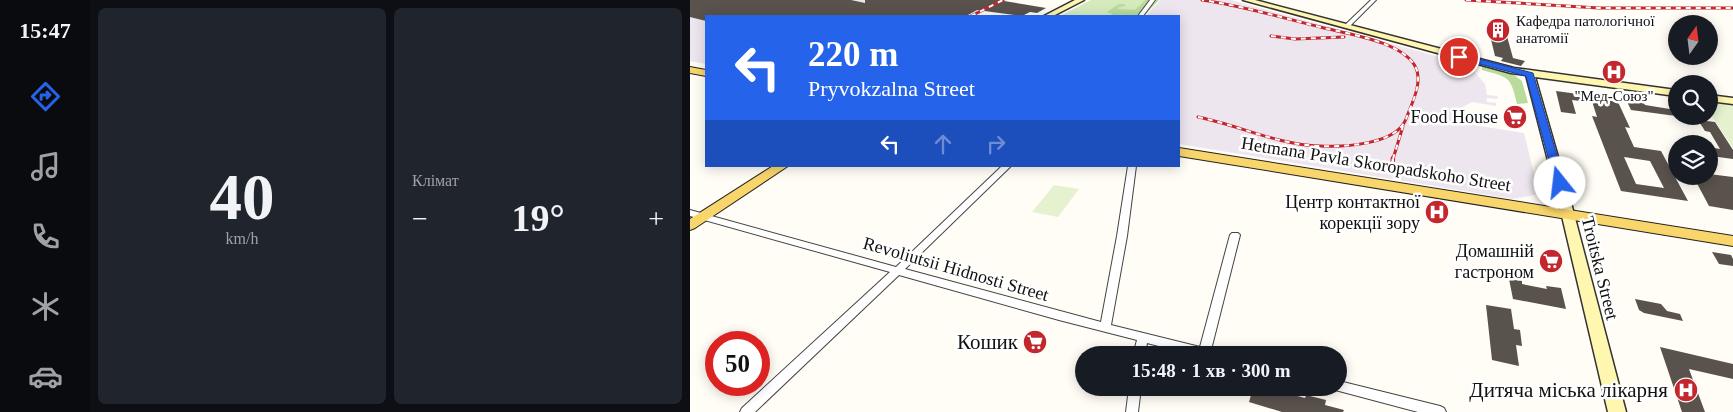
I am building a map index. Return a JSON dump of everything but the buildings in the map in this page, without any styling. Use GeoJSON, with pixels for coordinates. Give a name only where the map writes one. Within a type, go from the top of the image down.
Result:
{"type":"FeatureCollection","features":[{"type":"Feature","properties":{"kind":"main road"},"geometry":{"type":"LineString","coordinates":[[1050,15],[1080,0]]}},
{"type":"Feature","properties":{"kind":"main road"},"geometry":{"type":"LineString","coordinates":[[1253,1],[1530,75],[1668,93]]}},
{"type":"Feature","properties":{"kind":"main road"},"geometry":{"type":"LineString","coordinates":[[690,70],[705,73]]}},
{"type":"Feature","properties":{"kind":"main road","name":"Troitska Street"},"geometry":{"type":"LineString","coordinates":[[1530,75],[1568,213],[1617,412]]}},
{"type":"Feature","properties":{"kind":"main road"},"geometry":{"type":"LineString","coordinates":[[1718,99],[1733,101]]}},
{"type":"Feature","properties":{"kind":"main road","name":"Hetmana Pavla Skoropadskoho Street"},"geometry":{"type":"LineString","coordinates":[[1180,152],[1733,241]]}},
{"type":"Feature","properties":{"kind":"main road"},"geometry":{"type":"LineString","coordinates":[[690,224],[697,214],[780,167]]}},
{"type":"Feature","properties":{"kind":"street"},"geometry":{"type":"LineString","coordinates":[[1141,15],[1154,0]]}},
{"type":"Feature","properties":{"kind":"street"},"geometry":{"type":"LineString","coordinates":[[1347,26],[1374,0]]}},
{"type":"Feature","properties":{"kind":"street"},"geometry":{"type":"LineString","coordinates":[[746,412],[899,270],[1006,167]]}},
{"type":"Feature","properties":{"kind":"street"},"geometry":{"type":"LineString","coordinates":[[1105,328],[1122,236],[1132,167]]}},
{"type":"Feature","properties":{"kind":"street","name":"Revoliutsii Hidnosti Street"},"geometry":{"type":"LineString","coordinates":[[697,214],[1105,328],[1176,346]]}},
{"type":"Feature","properties":{"kind":"street"},"geometry":{"type":"LineString","coordinates":[[1211,346],[1235,235]]}},
{"type":"Feature","properties":{"kind":"street"},"geometry":{"type":"LineString","coordinates":[[1141,346],[1143,338]]}},
{"type":"Feature","properties":{"kind":"street"},"geometry":{"type":"LineString","coordinates":[[1347,388],[1440,412]]}},
{"type":"Feature","properties":{"kind":"street"},"geometry":{"type":"LineString","coordinates":[[1132,412],[1134,396]]}},
{"type":"Feature","properties":{"kind":"shaded area"},"geometry":{"type":"Polygon","coordinates":[[[690,0],[1008,0],[978,15],[705,15],[705,64],[690,61],[690,0]]]}},
{"type":"Feature","properties":{"kind":"shaded area"},"geometry":{"type":"Polygon","coordinates":[[[1160,0],[1231,0],[1469,65],[1485,84],[1487,95],[1497,96],[1498,99],[1487,98],[1487,102],[1496,103],[1496,106],[1472,102],[1461,108],[1461,123],[1524,133],[1539,194],[1513,199],[1180,144],[1180,15],[1147,15],[1160,0]]]}},
{"type":"Feature","properties":{"kind":"green space"},"geometry":{"type":"Polygon","coordinates":[[[1091,0],[1148,0],[1136,15],[1062,15],[1091,0]]]}},
{"type":"Feature","properties":{"kind":"green space"},"geometry":{"type":"Polygon","coordinates":[[[1145,0],[1159,0],[1145,15],[1112,15],[1107,12],[1119,4],[1126,6],[1119,7],[1118,9],[1135,10],[1145,0]]]}},
{"type":"Feature","properties":{"kind":"green space"},"geometry":{"type":"Polygon","coordinates":[[[1482,66],[1514,75],[1522,81],[1528,103],[1517,104],[1507,79],[1482,70],[1482,66]]]}},
{"type":"Feature","properties":{"kind":"green space"},"geometry":{"type":"Polygon","coordinates":[[[1718,103],[1733,105],[1733,148],[1718,125],[1718,103]]]}},
{"type":"Feature","properties":{"kind":"green space"},"geometry":{"type":"Polygon","coordinates":[[[1054,185],[1079,189],[1058,217],[1032,212],[1054,185]]]}},
{"type":"Feature","properties":{"kind":"railway"},"geometry":{"type":"LineString","coordinates":[[973,15],[1003,0]]}},
{"type":"Feature","properties":{"kind":"railway"},"geometry":{"type":"LineString","coordinates":[[1198,117],[1304,145],[1342,146],[1368,143],[1392,134],[1400,128],[1406,119],[1413,101],[1418,80],[1416,68],[1410,59],[1375,40],[1248,9],[1202,0]]}},
{"type":"Feature","properties":{"kind":"railway"},"geometry":{"type":"LineString","coordinates":[[1466,0],[1599,8],[1733,8]]}},
{"type":"Feature","properties":{"kind":"railway"},"geometry":{"type":"LineString","coordinates":[[1271,36],[1295,39],[1344,37]]}},
{"type":"Feature","properties":{"kind":"railway"},"geometry":{"type":"LineString","coordinates":[[1393,159],[1403,126]]}},
{"type":"Feature","properties":{"kind":"railway"},"geometry":{"type":"LineString","coordinates":[[1392,167],[1393,158]]}},
{"type":"Feature","properties":{"kind":"place","name":"Кафедра патологічної анатомії"},"geometry":{"type":"Point","coordinates":[1498,30]}},
{"type":"Feature","properties":{"kind":"place","name":"\"Мед-Союз\""},"geometry":{"type":"Point","coordinates":[1614,72]}},
{"type":"Feature","properties":{"kind":"place","name":"Food House"},"geometry":{"type":"Point","coordinates":[1515,117]}},
{"type":"Feature","properties":{"kind":"place","name":"Центр контактної корекції зору"},"geometry":{"type":"Point","coordinates":[1437,212]}},
{"type":"Feature","properties":{"kind":"place","name":"Домашній гастроном"},"geometry":{"type":"Point","coordinates":[1551,261]}},
{"type":"Feature","properties":{"kind":"place","name":"Кошик"},"geometry":{"type":"Point","coordinates":[1035,342]}},
{"type":"Feature","properties":{"kind":"place","name":"Дитяча міська лікарня"},"geometry":{"type":"Point","coordinates":[1686,390]}},
{"type":"Feature","properties":{"kind":"route"},"geometry":{"type":"LineString","coordinates":[[1459,57],[1530,75],[1560,183]]}}]}
